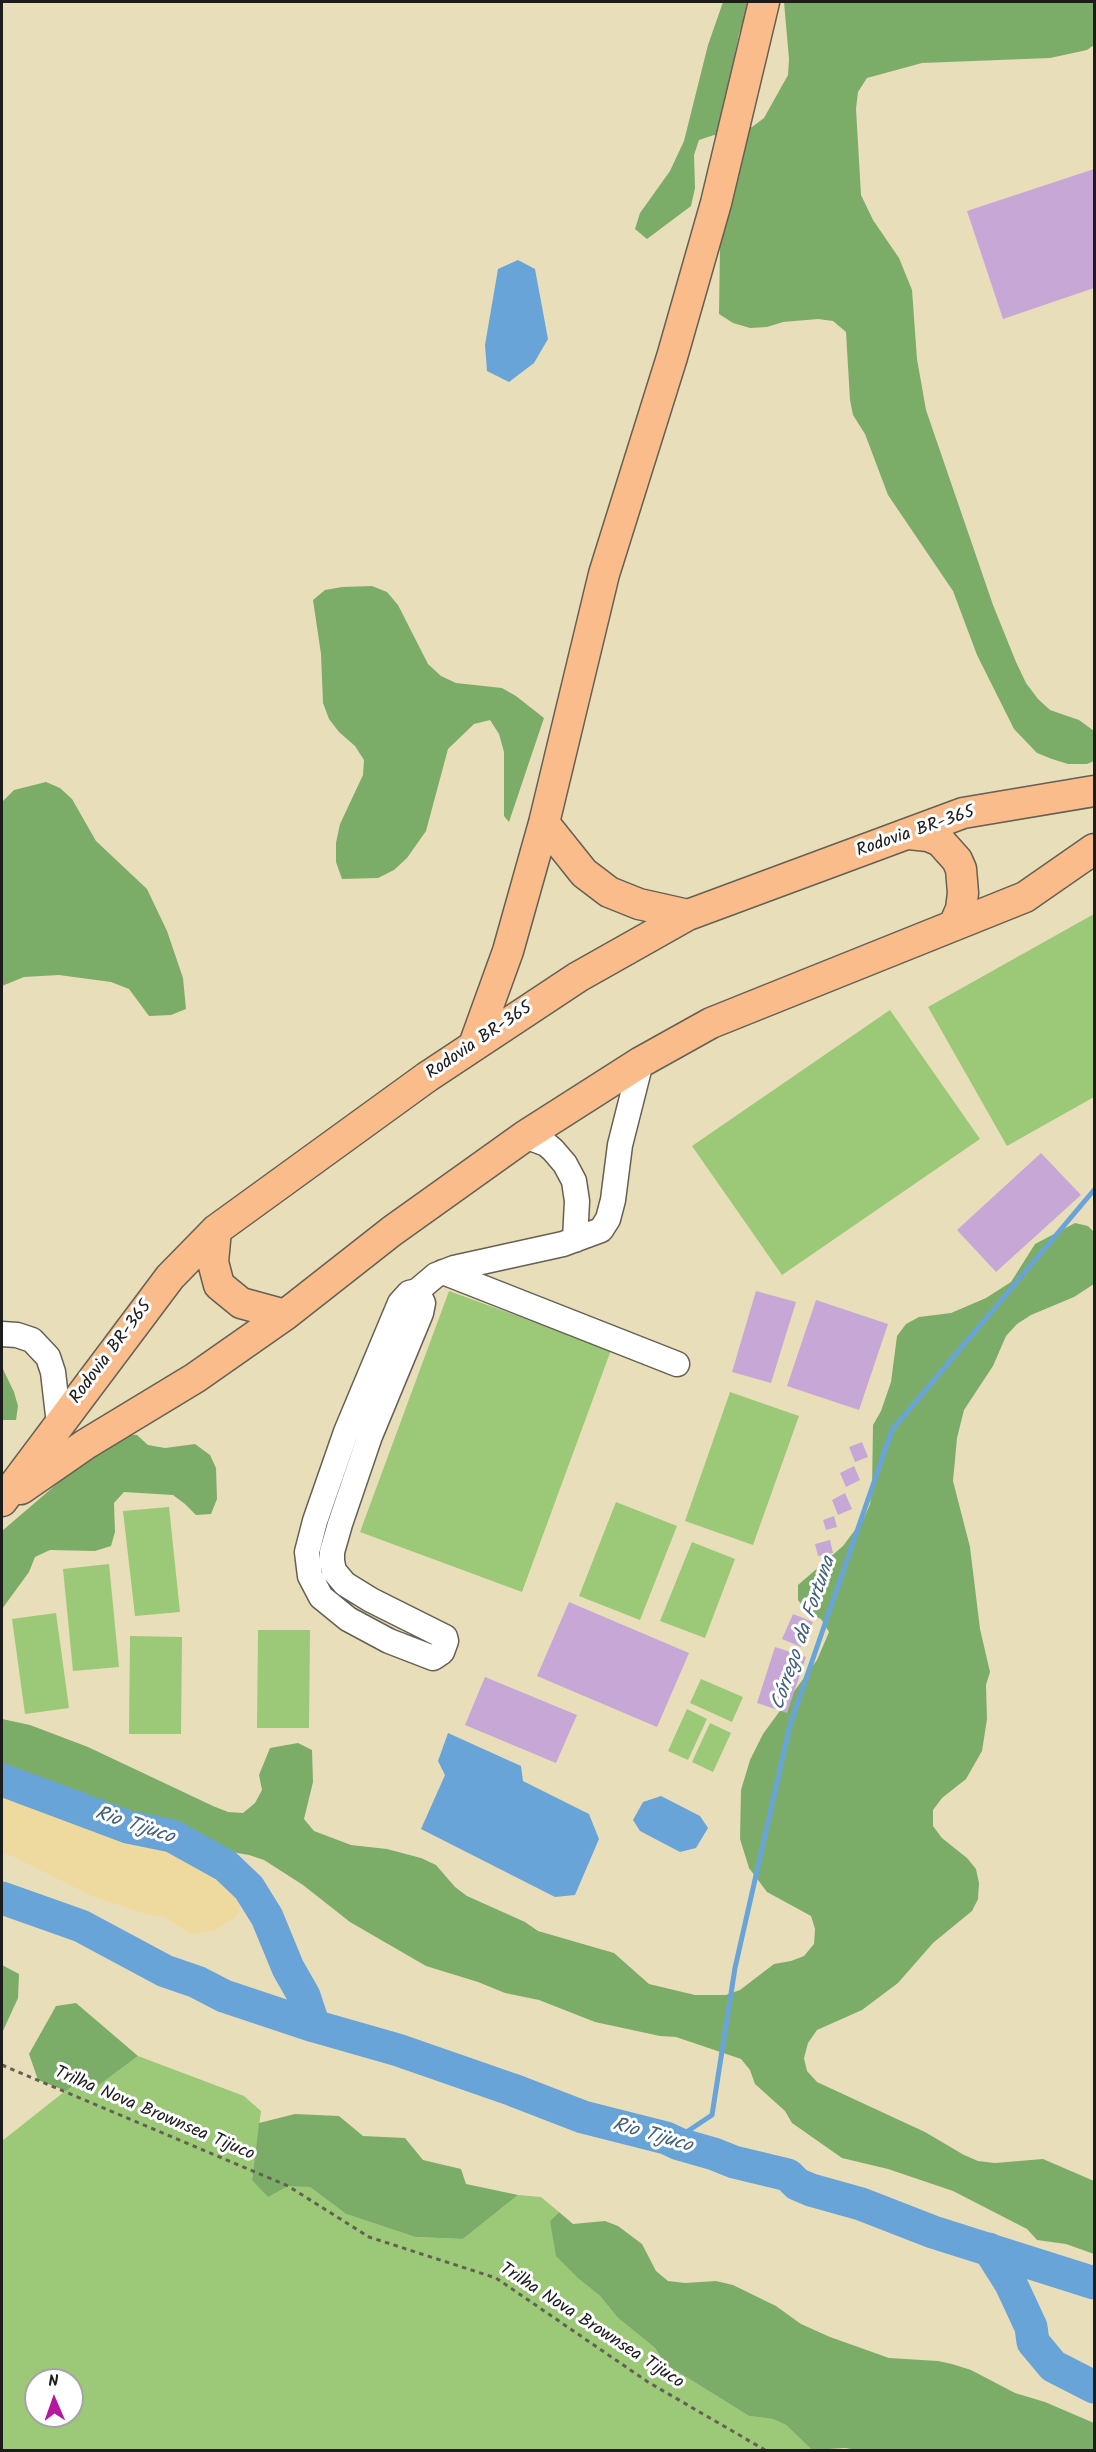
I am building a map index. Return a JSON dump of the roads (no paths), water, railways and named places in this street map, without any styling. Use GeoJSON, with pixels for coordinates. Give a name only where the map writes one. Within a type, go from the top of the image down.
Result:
{"type":"FeatureCollection","features":[{"type":"Feature","properties":{"kind":"main road"},"geometry":{"type":"LineString","coordinates":[[474,1045],[508,951],[544,823],[604,574],[672,357],[716,203],[764,2]]}},
{"type":"Feature","properties":{"kind":"main road","name":"Rodovia BR-365"},"geometry":{"type":"LineString","coordinates":[[2,1502],[170,1277],[216,1230],[474,1045],[578,977],[688,915],[963,813],[1095,791]]}},
{"type":"Feature","properties":{"kind":"main road"},"geometry":{"type":"LineString","coordinates":[[544,823],[584,873],[609,892],[639,904],[688,915]]}},
{"type":"Feature","properties":{"kind":"main road"},"geometry":{"type":"LineString","coordinates":[[909,834],[928,836],[940,841],[962,868],[961,909],[954,925]]}},
{"type":"Feature","properties":{"kind":"main road","name":"Rodovia BR-365"},"geometry":{"type":"LineString","coordinates":[[2,1502],[86,1444],[195,1378],[285,1315],[392,1231],[525,1136],[641,1062],[711,1023],[1024,897],[1095,849]]}},
{"type":"Feature","properties":{"kind":"main road"},"geometry":{"type":"LineString","coordinates":[[216,1230],[213,1262],[219,1285],[241,1303],[285,1315]]}},
{"type":"Feature","properties":{"kind":"street"},"geometry":{"type":"LineString","coordinates":[[417,1291],[423,1303],[421,1313],[370,1436],[340,1524],[332,1552],[332,1561],[334,1571],[345,1584],[371,1600],[445,1637],[442,1652],[433,1658],[389,1641],[348,1619],[321,1597],[310,1576],[307,1552],[315,1521],[346,1432],[400,1303],[409,1293],[417,1291],[436,1275],[444,1272],[575,1240],[601,1230],[608,1219],[620,1145],[641,1062]]}},
{"type":"Feature","properties":{"kind":"street"},"geometry":{"type":"LineString","coordinates":[[525,1136],[546,1144],[553,1150],[565,1164],[574,1181],[577,1201],[575,1240]]}},
{"type":"Feature","properties":{"kind":"street"},"geometry":{"type":"LineString","coordinates":[[444,1272],[677,1364]]}},
{"type":"Feature","properties":{"kind":"street"},"geometry":{"type":"LineString","coordinates":[[2,1334],[17,1335],[32,1340],[48,1357],[53,1372],[59,1424]]}},
{"type":"Feature","properties":{"kind":"water"},"geometry":{"type":"Polygon","coordinates":[[[518,260],[535,269],[548,339],[534,363],[509,382],[487,371],[485,345],[498,269],[518,260]]]}},
{"type":"Feature","properties":{"kind":"water"},"geometry":{"type":"Polygon","coordinates":[[[448,1733],[521,1766],[523,1781],[589,1814],[599,1839],[575,1895],[555,1897],[421,1829],[445,1775],[438,1761],[448,1733]]]}},
{"type":"Feature","properties":{"kind":"water"},"geometry":{"type":"Polygon","coordinates":[[[661,1796],[700,1816],[708,1828],[696,1848],[680,1852],[640,1831],[633,1820],[643,1802],[661,1796]]]}},
{"type":"Feature","properties":{"kind":"waterway","name":"Córrego da Fortuna"},"geometry":{"type":"LineString","coordinates":[[673,2141],[712,2115],[735,1968],[790,1725],[892,1430],[1094,1190]]}},
{"type":"Feature","properties":{"kind":"waterway","name":"Rio Tijuco"},"geometry":{"type":"LineString","coordinates":[[2,1780],[128,1827],[172,1836],[226,1866],[249,1888],[267,1917],[288,1968],[304,1996],[314,2026]]}},
{"type":"Feature","properties":{"kind":"waterway","name":"Rio Tijuco"},"geometry":{"type":"LineString","coordinates":[[2,1898],[81,1926],[165,1971],[197,1982],[224,1996],[314,2026],[398,2050],[583,2117],[666,2138],[734,2162],[788,2175],[797,2184],[811,2190],[861,2204],[933,2232],[1094,2283]]}},
{"type":"Feature","properties":{"kind":"waterway","name":"Rio Tijuco"},"geometry":{"type":"LineString","coordinates":[[989,2249],[1011,2284],[1031,2327],[1033,2342],[1053,2366],[1094,2387]]}}]}
